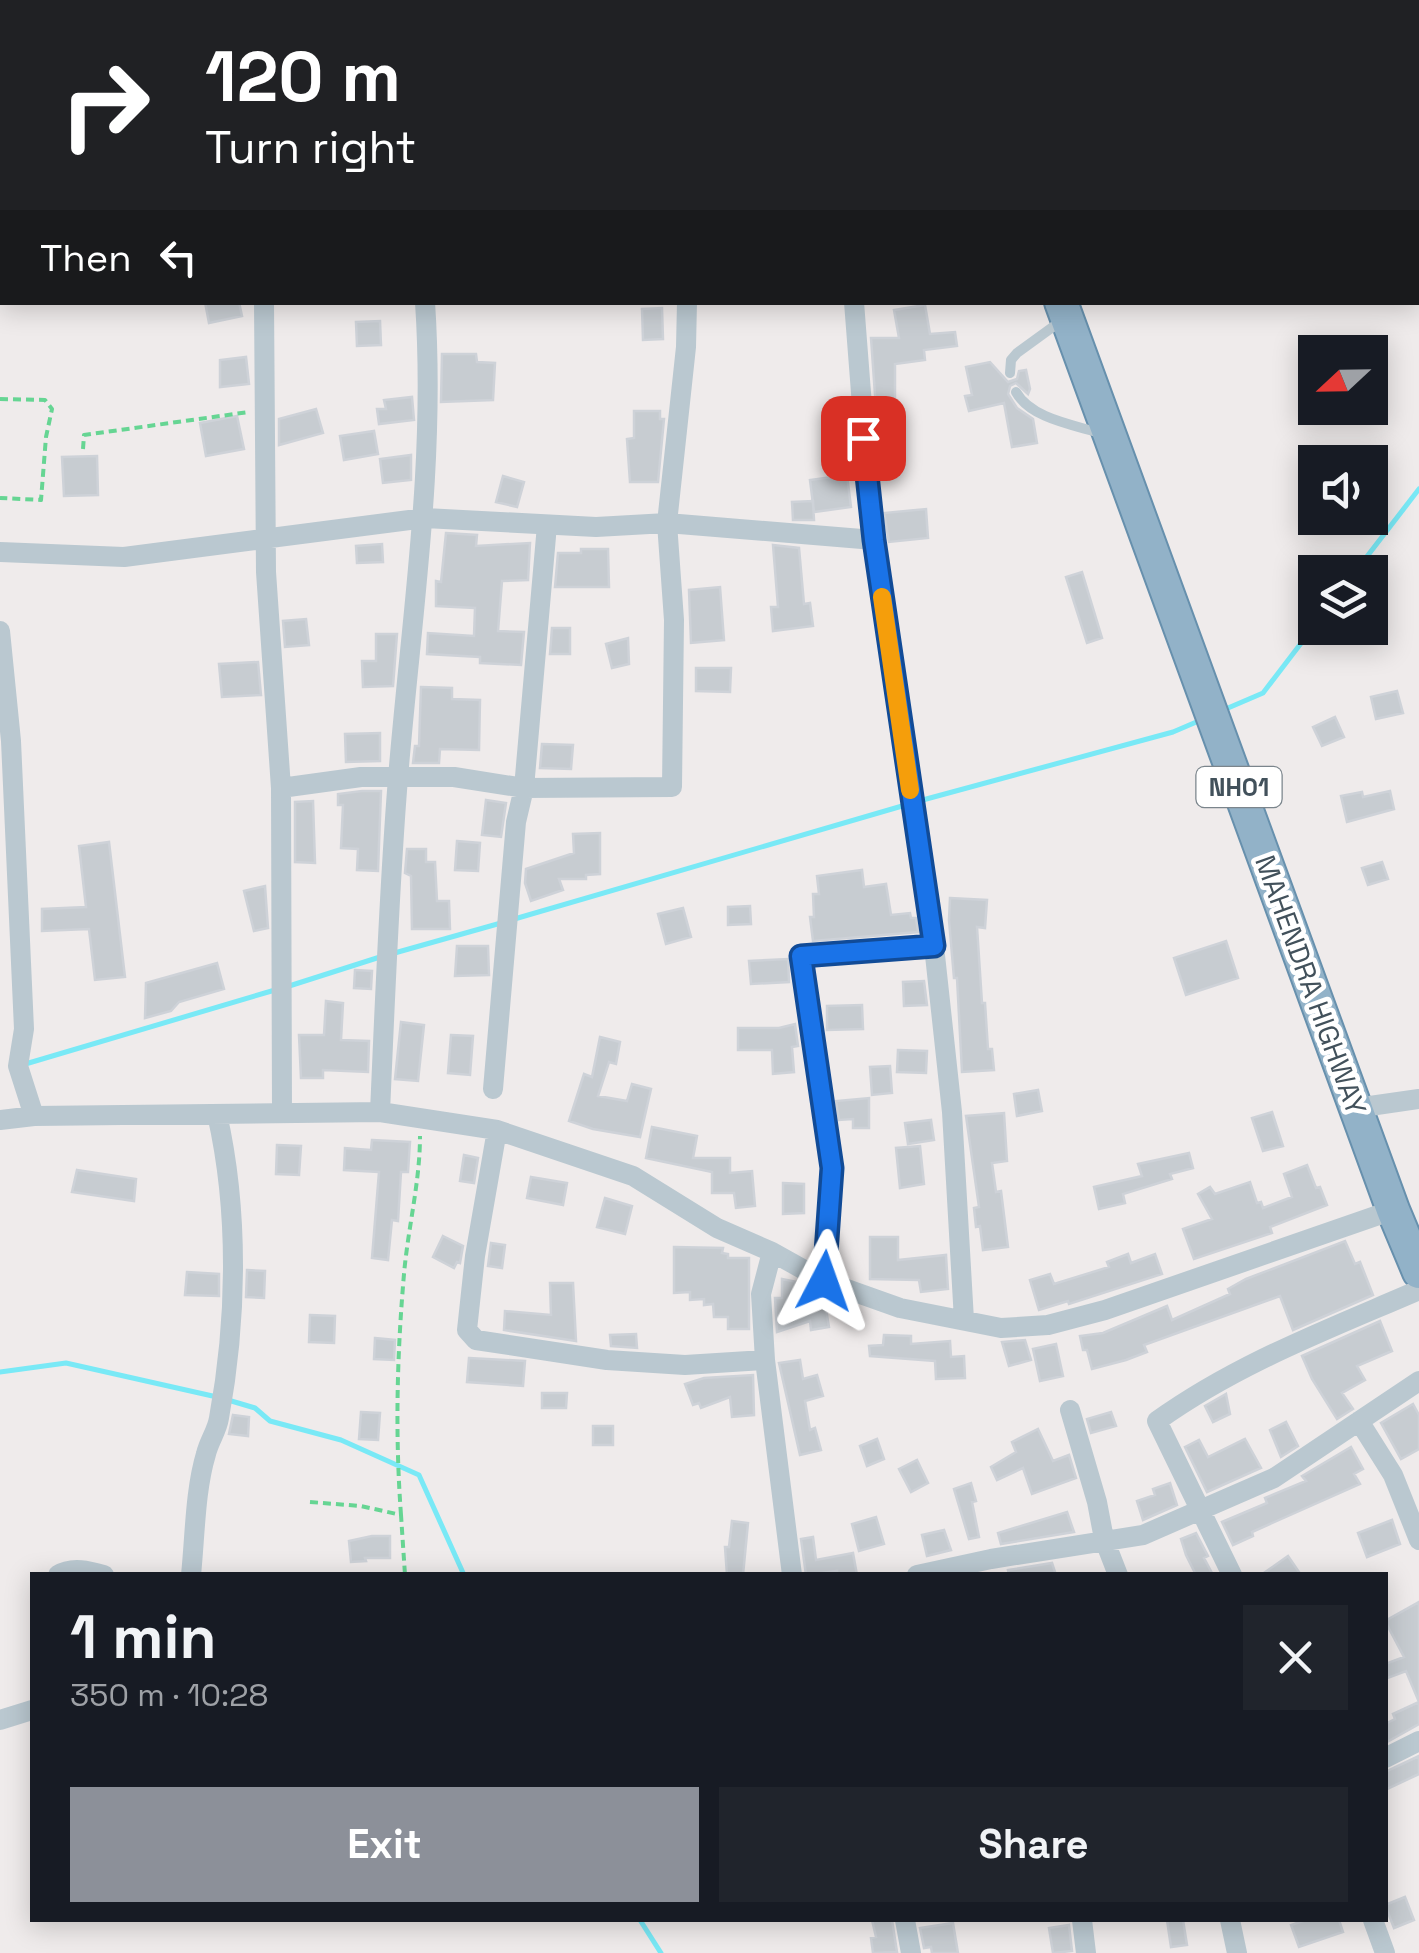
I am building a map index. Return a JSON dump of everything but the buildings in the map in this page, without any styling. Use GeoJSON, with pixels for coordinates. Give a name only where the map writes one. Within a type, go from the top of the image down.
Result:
{"type":"FeatureCollection","features":[{"type":"Feature","properties":{"kind":"highway","name":"MAHENDRA HIGHWAY"},"geometry":{"type":"LineString","coordinates":[[1063,310],[1419,1272]]}},
{"type":"Feature","properties":{"kind":"street"},"geometry":{"type":"LineString","coordinates":[[264,305],[266,538],[281,788],[282,1111]]}},
{"type":"Feature","properties":{"kind":"street"},"geometry":{"type":"LineString","coordinates":[[380,1112],[398,778],[425,518],[429,366],[425,305]]}},
{"type":"Feature","properties":{"kind":"street"},"geometry":{"type":"LineString","coordinates":[[281,788],[361,776],[454,778],[524,788],[672,787],[674,620],[668,523],[687,305]]}},
{"type":"Feature","properties":{"kind":"street"},"geometry":{"type":"LineString","coordinates":[[854,305],[874,540],[934,946],[952,1112],[964,1320]]}},
{"type":"Feature","properties":{"kind":"street"},"geometry":{"type":"LineString","coordinates":[[0,552],[124,558],[425,518],[596,527],[668,523],[874,540]]}},
{"type":"Feature","properties":{"kind":"street"},"geometry":{"type":"LineString","coordinates":[[493,1089],[547,525]]}},
{"type":"Feature","properties":{"kind":"street"},"geometry":{"type":"LineString","coordinates":[[0,630],[11,742],[24,1010],[18,1066],[34,1116]]}},
{"type":"Feature","properties":{"kind":"street"},"geometry":{"type":"LineString","coordinates":[[824,1281],[832,1168],[801,956],[934,946]]}},
{"type":"Feature","properties":{"kind":"street"},"geometry":{"type":"LineString","coordinates":[[1356,1108],[1419,1099]]}},
{"type":"Feature","properties":{"kind":"street"},"geometry":{"type":"LineString","coordinates":[[0,1120],[34,1116],[380,1112],[497,1130],[632,1176],[718,1228],[824,1281],[900,1308],[1001,1328],[1048,1325],[1106,1310],[1393,1210]]}},
{"type":"Feature","properties":{"kind":"street"},"geometry":{"type":"LineString","coordinates":[[191,1572],[205,1454],[218,1423],[230,1314],[232,1243],[224,1148],[217,1114]]}},
{"type":"Feature","properties":{"kind":"street"},"geometry":{"type":"LineString","coordinates":[[497,1130],[475,1256],[467,1330],[476,1340],[607,1360],[685,1364],[765,1360]]}},
{"type":"Feature","properties":{"kind":"street"},"geometry":{"type":"LineString","coordinates":[[772,1252],[761,1294],[765,1360],[792,1572]]}},
{"type":"Feature","properties":{"kind":"street"},"geometry":{"type":"LineString","coordinates":[[1230,1572],[1158,1420],[1195,1394],[1272,1352],[1419,1290]]}},
{"type":"Feature","properties":{"kind":"street"},"geometry":{"type":"LineString","coordinates":[[933,1572],[1144,1535],[1274,1478],[1419,1381]]}},
{"type":"Feature","properties":{"kind":"street"},"geometry":{"type":"LineString","coordinates":[[1070,1410],[1104,1540],[1117,1572]]}},
{"type":"Feature","properties":{"kind":"street"},"geometry":{"type":"LineString","coordinates":[[1359,1422],[1392,1475],[1419,1540]]}},
{"type":"Feature","properties":{"kind":"street"},"geometry":{"type":"LineString","coordinates":[[62,1572],[93,1572]]}},
{"type":"Feature","properties":{"kind":"street"},"geometry":{"type":"LineString","coordinates":[[0,1720],[30,1711]]}},
{"type":"Feature","properties":{"kind":"street"},"geometry":{"type":"LineString","coordinates":[[1388,1756],[1419,1740]]}},
{"type":"Feature","properties":{"kind":"street"},"geometry":{"type":"LineString","coordinates":[[905,1922],[911,1953]]}},
{"type":"Feature","properties":{"kind":"street"},"geometry":{"type":"LineString","coordinates":[[1082,1922],[1086,1953]]}},
{"type":"Feature","properties":{"kind":"street"},"geometry":{"type":"LineString","coordinates":[[1230,1922],[1237,1953]]}},
{"type":"Feature","properties":{"kind":"street"},"geometry":{"type":"LineString","coordinates":[[1374,1922],[1385,1953]]}},
{"type":"Feature","properties":{"kind":"lane"},"geometry":{"type":"LineString","coordinates":[[1010,373],[1012,360],[1063,310]]}},
{"type":"Feature","properties":{"kind":"lane"},"geometry":{"type":"LineString","coordinates":[[1016,392],[1021,402],[1043,414],[1112,437]]}},
{"type":"Feature","properties":{"kind":"path"},"geometry":{"type":"LineString","coordinates":[[0,399],[45,400],[52,409],[41,500],[0,498]]}},
{"type":"Feature","properties":{"kind":"path"},"geometry":{"type":"LineString","coordinates":[[83,449],[84,435],[264,410]]}},
{"type":"Feature","properties":{"kind":"path"},"geometry":{"type":"LineString","coordinates":[[406,1572],[396,1454],[397,1381],[420,1116]]}},
{"type":"Feature","properties":{"kind":"path"},"geometry":{"type":"LineString","coordinates":[[310,1502],[401,1514]]}},
{"type":"Feature","properties":{"kind":"waterway"},"geometry":{"type":"LineString","coordinates":[[1368,555],[1419,489]]}},
{"type":"Feature","properties":{"kind":"waterway"},"geometry":{"type":"LineString","coordinates":[[1221,711],[1263,693],[1300,645]]}},
{"type":"Feature","properties":{"kind":"waterway"},"geometry":{"type":"LineString","coordinates":[[919,801],[1173,732],[1201,720]]}},
{"type":"Feature","properties":{"kind":"waterway"},"geometry":{"type":"LineString","coordinates":[[511,920],[909,804]]}},
{"type":"Feature","properties":{"kind":"waterway"},"geometry":{"type":"LineString","coordinates":[[391,954],[501,923]]}},
{"type":"Feature","properties":{"kind":"waterway"},"geometry":{"type":"LineString","coordinates":[[286,987],[380,957]]}},
{"type":"Feature","properties":{"kind":"waterway"},"geometry":{"type":"LineString","coordinates":[[22,1065],[275,990]]}},
{"type":"Feature","properties":{"kind":"waterway"},"geometry":{"type":"LineString","coordinates":[[0,1372],[66,1363],[217,1397]]}},
{"type":"Feature","properties":{"kind":"waterway"},"geometry":{"type":"LineString","coordinates":[[228,1400],[255,1408],[270,1421],[341,1440],[419,1475],[463,1572]]}},
{"type":"Feature","properties":{"kind":"waterway"},"geometry":{"type":"LineString","coordinates":[[641,1922],[661,1953]]}},
{"type":"Feature","properties":{"kind":"slow traffic"},"geometry":{"type":"LineString","coordinates":[[882,597],[910,790]]}},
{"type":"Feature","properties":{"kind":"route"},"geometry":{"type":"LineString","coordinates":[[824,1281],[832,1168],[801,956],[934,946],[874,540],[863,438]]}}]}
